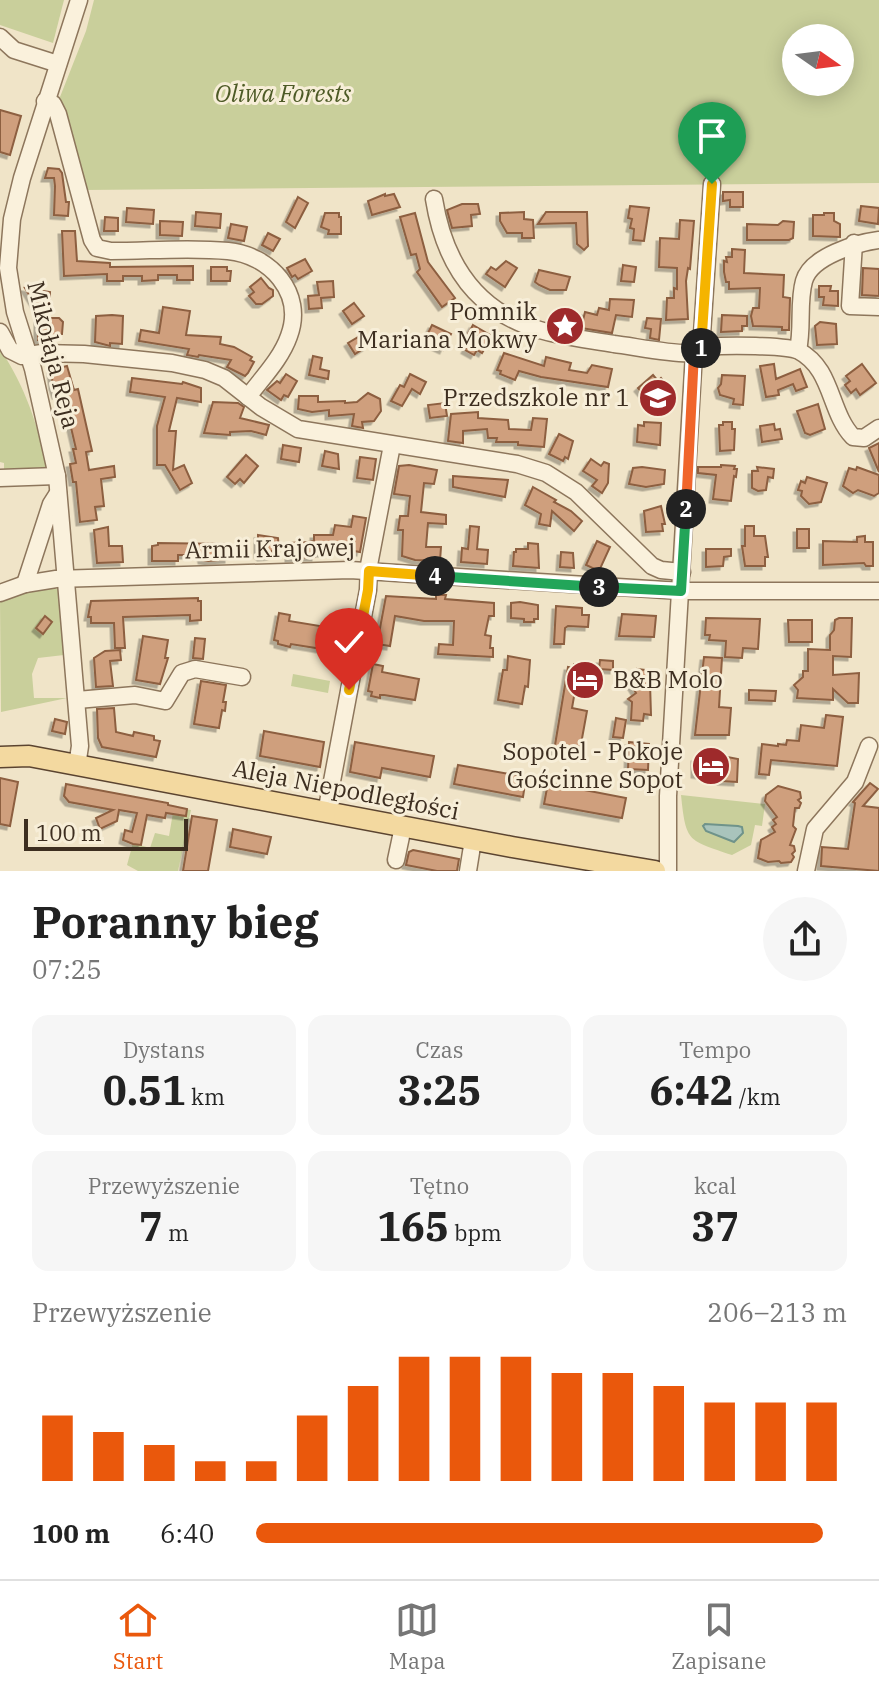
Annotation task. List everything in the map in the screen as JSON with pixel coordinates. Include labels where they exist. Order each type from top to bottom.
[{"type":"main road","name":"Aleja Niepodległości","points":[[0,743],[29,756],[77,766],[655,871]]},
{"type":"main road","name":"Aleja Niepodległości","points":[[0,757],[29,756]]},
{"type":"street","name":"Mikołaja Reja","points":[[77,1],[16,199],[8,252],[12,297],[29,356],[58,484],[77,700],[80,746],[77,766]]},
{"type":"street","points":[[0,37],[14,50],[58,64]]},
{"type":"street","points":[[45,101],[53,104],[58,114],[92,240],[97,248],[111,251],[230,251],[271,266],[286,288],[293,318],[279,357],[248,397]]},
{"type":"street","points":[[32,142],[51,140],[65,143]]},
{"type":"street","points":[[668,871],[668,796],[692,388],[712,184]]},
{"type":"street","points":[[434,199],[439,231],[448,255],[477,292],[496,309],[523,325],[654,349],[697,351],[713,346],[786,347],[798,350],[814,362],[823,375],[850,434],[859,439],[879,428]]},
{"type":"street","points":[[798,350],[803,281],[808,273],[825,259],[854,243],[879,240]]},
{"type":"street","points":[[854,243],[850,306],[879,307]]},
{"type":"street","points":[[0,332],[15,354],[84,354],[205,370],[224,378],[298,429],[517,464],[546,473],[576,492],[652,566],[682,572]]},
{"type":"street","points":[[654,349],[682,370],[692,388]]},
{"type":"street","points":[[326,813],[392,445]]},
{"type":"street","points":[[0,478],[58,484],[25,584]]},
{"type":"street","points":[[646,589],[652,566]]},
{"type":"street","name":"Armii Krajowej","points":[[0,593],[25,584],[67,578],[249,571],[369,571],[681,591],[879,591]]},
{"type":"street","points":[[77,700],[135,695],[165,701],[182,673],[195,669],[242,677]]},
{"type":"street","points":[[806,871],[815,829],[855,782],[869,746]]},
{"type":"street","points":[[396,860],[403,827]]},
{"type":"street","points":[[468,871],[473,840]]},
{"type":"green space","points":[[0,0],[64,0],[53,43],[0,25]]},
{"type":"green space","name":"Oliwa Forests","points":[[94,0],[879,0],[879,183],[84,190],[58,102],[86,31]]},
{"type":"green space","points":[[0,349],[30,407],[47,470],[4,470],[4,463],[0,462]]},
{"type":"green space","points":[[52,587],[62,591],[66,647],[64,655],[38,658],[32,674],[34,698],[67,698],[1,712],[0,601]]},
{"type":"green space","points":[[293,674],[330,681],[328,693],[291,686]]},
{"type":"green space","points":[[681,795],[765,804],[762,826],[755,825],[751,845],[732,855],[706,846],[688,831]]},
{"type":"green space","points":[[174,807],[191,810],[178,871],[138,871],[127,865],[133,843],[150,848],[155,833],[169,836]]},
{"type":"water","points":[[705,824],[738,826],[742,827],[743,833],[734,842],[706,831]]},
{"type":"building","points":[[0,110],[21,116],[10,155],[0,152]]},
{"type":"building","points":[[48,168],[59,169],[62,173],[66,202],[69,202],[68,216],[54,215],[54,178],[45,178]]},
{"type":"building","points":[[723,192],[743,192],[743,207],[730,207],[730,200],[723,201]]},
{"type":"building","points":[[394,194],[400,207],[372,215],[368,201]]},
{"type":"building","points":[[298,197],[308,203],[295,228],[286,222]]},
{"type":"building","points":[[462,204],[478,204],[480,214],[471,215],[472,226],[452,228],[447,210]]},
{"type":"building","points":[[630,206],[649,208],[644,241],[633,240],[634,229],[630,228],[632,219],[628,218]]},
{"type":"building","points":[[861,206],[879,208],[878,224],[859,221]]},
{"type":"building","points":[[127,208],[154,210],[153,224],[126,222]]},
{"type":"building","points":[[196,212],[221,214],[220,228],[195,226]]},
{"type":"building","points":[[524,212],[524,219],[533,220],[534,238],[522,238],[522,233],[507,233],[500,221],[500,213]]},
{"type":"building","points":[[546,212],[587,212],[588,246],[584,250],[577,244],[576,223],[538,224]]},
{"type":"building","points":[[325,213],[339,213],[341,234],[328,234],[329,230],[321,227]]},
{"type":"building","points":[[415,213],[428,262],[455,298],[442,307],[417,272],[420,269],[416,254],[411,255],[400,217]]},
{"type":"building","points":[[834,213],[834,221],[840,224],[840,237],[813,236],[813,215]]},
{"type":"building","points":[[105,217],[118,218],[118,231],[104,231]]},
{"type":"building","points":[[680,220],[694,221],[686,281],[688,319],[666,320],[667,298],[674,298],[674,288],[677,289],[677,268],[659,267],[660,238],[679,239]]},
{"type":"building","points":[[160,221],[183,222],[182,236],[160,235]]},
{"type":"building","points":[[783,221],[794,222],[793,238],[747,240],[747,224],[778,225]]},
{"type":"building","points":[[231,224],[247,227],[244,241],[228,238]]},
{"type":"building","points":[[62,231],[75,231],[77,261],[110,263],[110,267],[193,266],[193,280],[177,280],[177,275],[158,275],[158,280],[142,281],[142,276],[123,276],[123,281],[107,281],[107,274],[64,276]]},
{"type":"building","points":[[268,233],[280,239],[273,251],[262,245]]},
{"type":"building","points":[[732,249],[745,250],[744,273],[784,275],[783,297],[790,298],[789,330],[753,326],[751,316],[753,308],[759,308],[760,288],[729,289],[724,261],[727,262],[726,257],[732,257]]},
{"type":"building","points":[[305,259],[312,271],[298,279],[295,275],[292,277],[287,268]]},
{"type":"building","points":[[506,261],[517,268],[505,287],[486,274],[491,267],[496,270]]},
{"type":"building","points":[[623,265],[636,267],[634,282],[621,281]]},
{"type":"building","points":[[211,267],[227,267],[227,271],[231,271],[230,281],[211,281]]},
{"type":"building","points":[[863,268],[879,269],[879,296],[862,295]]},
{"type":"building","points":[[539,270],[570,277],[566,290],[550,290],[539,285],[535,282]]},
{"type":"building","points":[[261,278],[273,290],[273,296],[262,304],[256,304],[249,296],[254,292],[250,287]]},
{"type":"building","points":[[333,281],[334,297],[321,298],[322,308],[309,309],[308,296],[319,295],[317,282]]},
{"type":"building","points":[[819,286],[831,286],[830,291],[838,291],[838,306],[823,305],[824,297],[819,297]]},
{"type":"building","points":[[25,288],[50,292],[49,306],[37,305],[37,308]]},
{"type":"building","points":[[610,299],[634,300],[632,317],[616,315],[612,333],[581,328],[585,312],[597,315],[599,308],[609,310]]},
{"type":"building","points":[[354,303],[364,316],[352,324],[343,311]]},
{"type":"building","points":[[163,307],[190,311],[186,335],[221,337],[220,344],[234,347],[252,357],[250,360],[254,362],[248,373],[245,376],[227,367],[231,360],[187,355],[189,349],[139,341],[141,330],[159,333]]},
{"type":"building","points":[[49,310],[49,318],[59,318],[63,322],[62,334],[55,334],[54,340],[38,340],[38,319]]},
{"type":"building","points":[[722,315],[747,316],[747,326],[742,326],[742,331],[721,332]]},
{"type":"building","points":[[96,316],[123,316],[122,344],[110,343],[110,346],[95,342]]},
{"type":"building","points":[[647,318],[661,319],[659,340],[650,338],[651,329],[645,328]]},
{"type":"building","points":[[820,322],[836,324],[837,344],[817,345],[815,326]]},
{"type":"building","points":[[432,325],[451,334],[443,350],[424,341]]},
{"type":"building","points":[[473,325],[492,336],[482,353],[477,350],[474,355],[465,350],[468,345],[463,343]]},
{"type":"building","points":[[360,336],[366,347],[355,354],[348,343]]},
{"type":"building","points":[[504,353],[544,366],[546,357],[571,363],[569,370],[587,373],[592,365],[612,369],[608,387],[519,371],[515,380],[497,370]]},
{"type":"building","points":[[313,356],[322,358],[320,369],[329,371],[328,379],[309,375]]},
{"type":"building","points":[[774,364],[776,379],[800,369],[807,387],[796,391],[793,384],[778,390],[779,395],[766,397],[760,366]]},
{"type":"building","points":[[862,364],[876,383],[860,395],[856,389],[851,393],[845,385],[850,381],[846,376]]},
{"type":"building","points":[[67,366],[74,390],[78,389],[92,451],[86,452],[89,470],[114,466],[115,477],[101,479],[104,506],[95,507],[97,520],[80,522],[76,482],[73,482],[70,464],[76,463],[73,449],[76,449],[63,393],[56,395],[53,386],[51,370]]},
{"type":"building","points":[[286,374],[297,381],[288,397],[284,395],[281,400],[267,390],[277,381],[280,383]]},
{"type":"building","points":[[410,374],[426,382],[420,394],[412,389],[402,406],[391,401],[400,385],[404,387]]},
{"type":"building","points":[[653,375],[668,386],[665,389],[670,396],[655,408],[638,388]]},
{"type":"building","points":[[722,375],[745,376],[743,405],[733,404],[734,399],[720,395],[718,388]]},
{"type":"building","points":[[132,378],[183,382],[201,388],[201,402],[177,398],[169,431],[176,431],[173,470],[184,465],[192,483],[180,490],[165,465],[157,465],[157,426],[165,397],[130,392]]},
{"type":"building","points":[[368,393],[380,399],[381,411],[374,421],[362,422],[363,428],[352,426],[354,414],[329,416],[329,410],[312,412],[298,409],[299,396],[318,396],[318,402],[345,403],[357,402]]},
{"type":"building","points":[[213,402],[238,403],[244,407],[240,418],[269,425],[266,435],[251,431],[230,432],[230,435],[204,433]]},
{"type":"building","points":[[445,403],[447,416],[430,418],[428,405]]},
{"type":"building","points":[[818,404],[825,429],[810,435],[805,433],[797,411]]},
{"type":"building","points":[[478,412],[478,418],[508,420],[509,429],[531,430],[533,418],[547,419],[544,447],[496,442],[497,438],[488,438],[487,429],[463,431],[463,443],[448,441],[451,414]]},
{"type":"building","points":[[644,422],[661,423],[660,445],[637,442],[638,425],[644,426]]},
{"type":"building","points":[[732,422],[732,429],[735,429],[734,450],[720,451],[719,425]]},
{"type":"building","points":[[774,424],[775,430],[780,429],[782,439],[762,442],[760,426]]},
{"type":"building","points":[[559,434],[573,441],[568,459],[565,457],[563,461],[549,454]]},
{"type":"building","points":[[879,443],[879,472],[869,448]]},
{"type":"building","points":[[283,445],[301,448],[299,462],[281,459]]},
{"type":"building","points":[[325,451],[338,454],[339,469],[322,466]]},
{"type":"building","points":[[246,455],[258,466],[244,483],[240,479],[235,484],[227,477]]},
{"type":"building","points":[[360,457],[376,459],[373,480],[357,478]]},
{"type":"building","points":[[591,459],[601,466],[604,462],[609,464],[608,483],[602,493],[592,486],[597,480],[583,471]]},
{"type":"building","points":[[399,466],[437,470],[434,484],[424,483],[421,512],[446,515],[446,524],[428,523],[426,547],[441,547],[440,561],[402,556],[403,530],[398,530],[400,516],[408,516],[410,496],[394,494]]},
{"type":"building","points":[[735,466],[734,469],[737,469],[731,501],[713,499],[716,475],[698,473],[698,467]]},
{"type":"building","points":[[757,467],[774,469],[773,478],[768,477],[766,490],[752,488],[752,471],[758,471]]},
{"type":"building","points":[[857,467],[879,475],[879,493],[874,496],[858,490],[853,493],[843,486],[849,468],[856,470]]},
{"type":"building","points":[[633,468],[665,470],[664,484],[646,487],[629,484]]},
{"type":"building","points":[[453,476],[508,480],[505,497],[453,487]]},
{"type":"building","points":[[807,477],[827,483],[821,502],[809,504],[801,496],[802,491],[798,490],[801,481],[805,483]]},
{"type":"building","points":[[533,487],[556,500],[554,502],[582,521],[574,531],[552,511],[550,526],[539,524],[541,514],[525,505]]},
{"type":"building","points":[[661,506],[665,524],[662,524],[663,531],[646,532],[644,511]]},
{"type":"building","points":[[353,516],[366,518],[360,552],[324,546],[324,553],[315,553],[315,557],[289,558],[289,543],[314,541],[314,535],[333,535],[335,525],[351,527]]},
{"type":"building","points":[[470,526],[479,527],[477,549],[488,550],[487,564],[461,562],[462,548],[468,549]]},
{"type":"building","points":[[745,526],[754,526],[754,536],[765,536],[768,557],[765,557],[765,566],[745,566],[742,546],[745,546]]},
{"type":"building","points":[[108,527],[109,546],[122,546],[123,562],[97,563],[94,530]]},
{"type":"building","points":[[797,529],[809,529],[809,548],[797,548]]},
{"type":"building","points":[[258,535],[278,538],[279,551],[261,557],[258,554]]},
{"type":"building","points":[[865,536],[865,542],[873,542],[873,566],[864,563],[823,565],[823,541],[857,542],[857,537]]},
{"type":"building","points":[[597,541],[610,547],[599,571],[586,565]]},
{"type":"building","points":[[158,543],[227,544],[228,559],[208,561],[202,560],[201,555],[178,555],[178,561],[152,561],[152,546]]},
{"type":"building","points":[[528,543],[538,544],[539,568],[513,566],[514,552],[516,549],[528,549]]},
{"type":"building","points":[[706,549],[731,549],[731,556],[724,557],[723,566],[706,567]]},
{"type":"building","points":[[561,552],[573,553],[574,568],[560,567]]},
{"type":"building","points":[[436,595],[446,595],[445,599],[494,603],[494,616],[489,616],[485,635],[491,636],[493,657],[438,654],[439,644],[453,645],[454,621],[424,621],[395,616],[390,646],[377,644],[386,596],[436,599]]},
{"type":"building","points":[[198,598],[201,601],[201,620],[190,621],[190,615],[123,617],[125,648],[115,648],[114,623],[91,623],[91,617],[88,617],[91,601]]},
{"type":"building","points":[[511,603],[538,605],[538,619],[524,622],[524,619],[511,618]]},
{"type":"building","points":[[556,606],[582,608],[582,615],[589,615],[588,627],[565,628],[564,644],[554,644]]},
{"type":"building","points":[[279,613],[290,615],[289,621],[326,627],[322,649],[278,644],[274,640]]},
{"type":"building","points":[[622,614],[656,616],[654,637],[619,636]]},
{"type":"building","points":[[45,616],[52,622],[43,634],[36,628]]},
{"type":"building","points":[[706,618],[760,619],[758,649],[743,648],[742,658],[725,657],[726,641],[709,640],[710,635],[705,635]]},
{"type":"building","points":[[852,618],[851,657],[833,656],[833,675],[859,673],[858,703],[848,703],[833,689],[833,700],[797,698],[798,690],[794,685],[803,677],[803,671],[808,671],[808,649],[830,650],[830,635],[835,620]]},
{"type":"building","points":[[788,620],[812,620],[812,642],[789,642]]},
{"type":"building","points":[[143,636],[168,640],[165,658],[168,658],[160,684],[136,680]]},
{"type":"building","points":[[195,638],[205,639],[203,659],[193,658]]},
{"type":"building","points":[[120,650],[121,660],[110,661],[113,686],[96,687],[94,658],[105,651]]},
{"type":"building","points":[[508,656],[530,660],[528,687],[525,686],[522,704],[498,700]]},
{"type":"building","points":[[704,657],[722,658],[719,707],[731,708],[729,735],[695,735]]},
{"type":"building","points":[[600,660],[613,661],[613,670],[599,669]]},
{"type":"building","points":[[373,664],[383,666],[382,672],[419,679],[415,700],[371,696],[372,692],[368,691]]},
{"type":"building","points":[[574,664],[595,667],[591,687],[576,685],[572,708],[587,711],[579,755],[554,751],[568,667],[573,668]]},
{"type":"building","points":[[637,669],[653,671],[653,684],[650,683],[651,715],[644,714],[643,721],[631,720],[632,702],[628,699],[636,693],[630,683],[637,679]]},
{"type":"building","points":[[201,681],[226,685],[225,711],[222,710],[219,728],[194,724]]},
{"type":"building","points":[[749,690],[776,691],[775,701],[749,700]]},
{"type":"building","points":[[114,708],[116,732],[154,736],[154,740],[160,741],[156,757],[102,747],[98,738],[97,709]]},
{"type":"building","points":[[826,715],[843,717],[837,766],[771,760],[769,775],[759,774],[762,744],[778,746],[786,745],[787,740],[799,741],[801,725],[824,728]]},
{"type":"building","points":[[616,718],[626,720],[623,738],[613,737]]},
{"type":"building","points":[[55,719],[67,722],[65,734],[52,731]]},
{"type":"building","points":[[264,731],[324,742],[320,767],[260,756]]},
{"type":"building","points":[[355,742],[434,756],[430,777],[382,768],[380,778],[350,772]]},
{"type":"building","points":[[629,742],[649,744],[648,770],[628,769]]},
{"type":"building","points":[[712,754],[738,759],[737,782],[695,774],[695,758]]},
{"type":"building","points":[[458,765],[526,777],[523,797],[454,784]]},
{"type":"building","points":[[0,778],[18,782],[10,826],[0,824]]},
{"type":"building","points":[[548,783],[626,798],[622,818],[544,804]]},
{"type":"building","points":[[870,783],[878,789],[863,806],[879,808],[879,871],[821,866],[822,847],[848,849],[853,802]]},
{"type":"building","points":[[66,784],[168,803],[187,809],[186,816],[166,813],[165,818],[147,815],[141,845],[133,844],[123,840],[125,830],[132,832],[137,813],[119,810],[117,821],[100,829],[96,818],[113,810],[69,802],[64,796]]},
{"type":"building","points":[[778,786],[800,792],[801,798],[798,800],[801,803],[799,808],[795,808],[793,826],[796,829],[790,845],[794,846],[795,851],[791,862],[768,862],[758,858],[761,840],[775,832],[772,827],[777,817],[765,801],[766,795]]},
{"type":"building","points":[[192,816],[217,820],[208,871],[183,871]]},
{"type":"building","points":[[233,829],[271,837],[267,854],[230,847]]},
{"type":"building","points":[[413,850],[459,859],[457,871],[406,865],[409,852]]},
{"type":"place","name":"Pomnik Mariana Mokwy","points":[[565,326]]},
{"type":"place","name":"Przedszkole nr 1","points":[[658,398]]},
{"type":"place","name":"B&B Molo","points":[[585,680]]},
{"type":"place","name":"Sopotel - Pokoje Gościnne Sopot","points":[[711,766]]},
{"type":"route","points":[[349,690],[369,571],[681,591],[694,353],[701,349],[712,184]]}]
